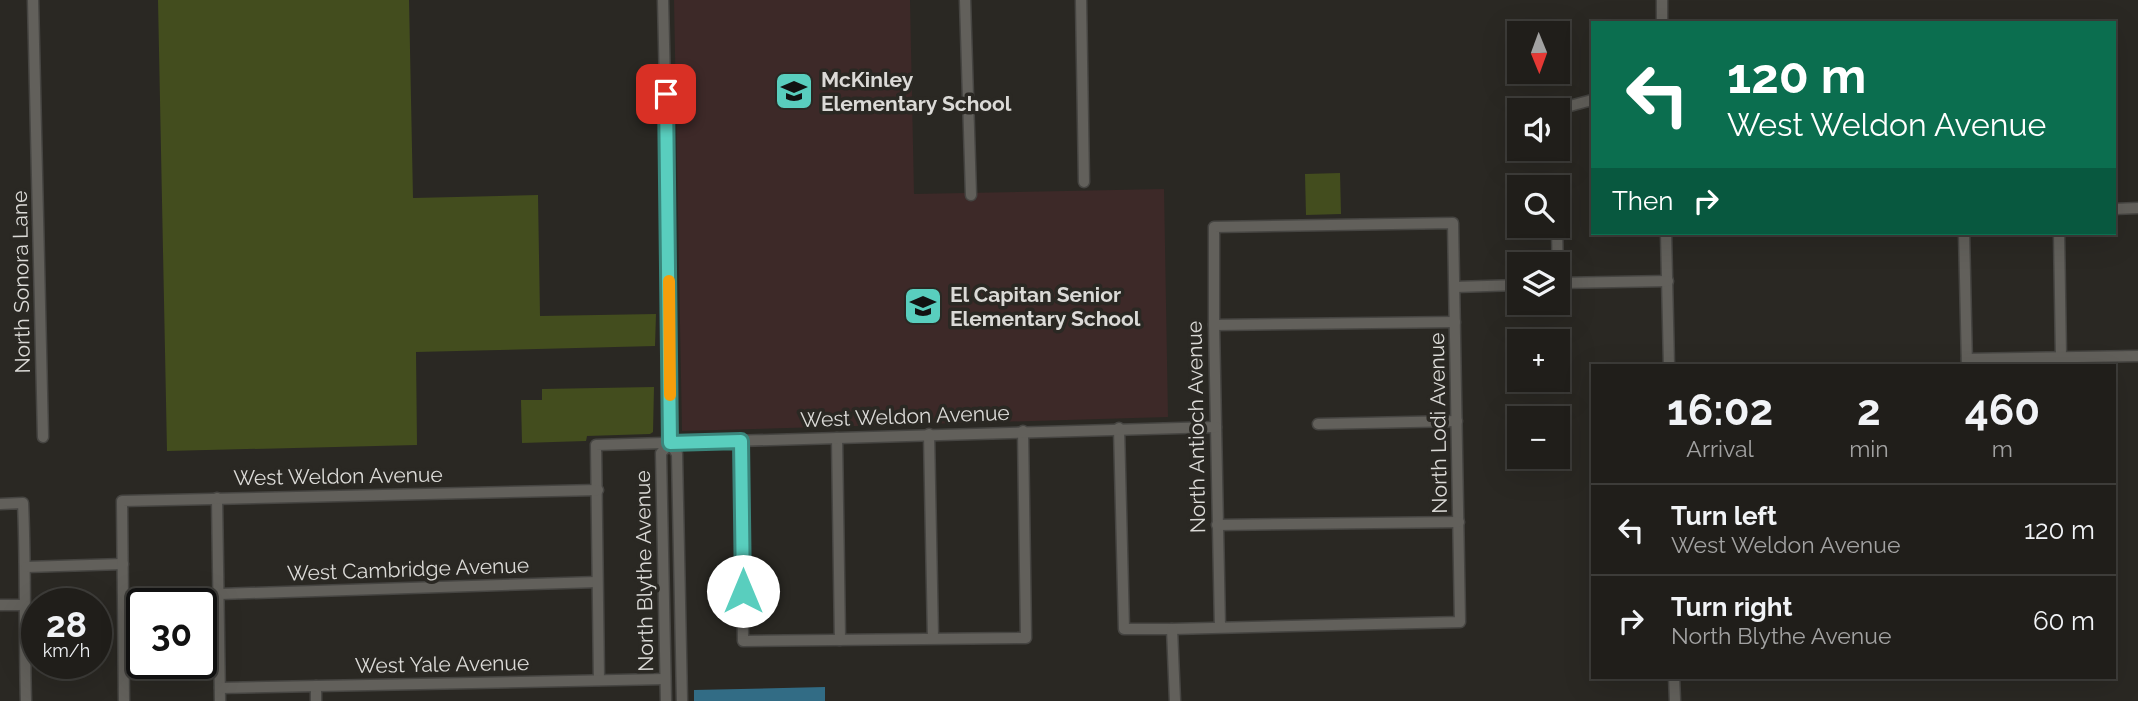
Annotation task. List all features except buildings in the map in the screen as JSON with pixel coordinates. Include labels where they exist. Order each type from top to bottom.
[{"type":"street","name":"North Sonora Lane","points":[[33,0],[43,437]]},
{"type":"street","name":"North Blythe Avenue","points":[[663,0],[670,443],[677,454],[682,701]]},
{"type":"street","points":[[965,0],[971,195]]},
{"type":"street","points":[[1081,0],[1084,183]]},
{"type":"street","points":[[1662,0],[1662,21]]},
{"type":"street","points":[[1570,106],[1591,100]]},
{"type":"street","points":[[2116,209],[2138,208]]},
{"type":"street","name":"North Lodi Avenue","points":[[1214,226],[1453,223],[1461,622],[1220,628]]},
{"type":"street","name":"North Antioch Avenue","points":[[1214,226],[1220,628]]},
{"type":"street","points":[[1666,235],[1669,364]]},
{"type":"street","points":[[1964,235],[1967,362],[2138,356]]},
{"type":"street","points":[[2059,235],[2061,357]]},
{"type":"street","points":[[1570,283],[1668,281]]},
{"type":"street","points":[[1455,287],[1507,285]]},
{"type":"street","points":[[1214,325],[1455,322]]},
{"type":"street","points":[[1318,424],[1457,421]]},
{"type":"street","name":"West Weldon Avenue","points":[[123,564],[122,501],[598,489],[596,445],[1216,427]]},
{"type":"street","points":[[1119,428],[1124,629],[1220,628]]},
{"type":"street","points":[[741,441],[743,641],[1026,638],[1023,431]]},
{"type":"street","points":[[929,434],[933,638]]},
{"type":"street","points":[[837,438],[840,640]]},
{"type":"street","name":"North Blythe Avenue","points":[[666,701],[661,453],[670,443]]},
{"type":"street","points":[[598,489],[600,680]]},
{"type":"street","points":[[217,498],[220,701]]},
{"type":"street","points":[[0,504],[23,503],[25,588]]},
{"type":"street","points":[[1217,525],[1459,522]]},
{"type":"street","points":[[26,568],[123,564],[124,701]]},
{"type":"street","name":"West Cambridge Avenue","points":[[220,594],[597,582]]},
{"type":"street","points":[[0,605],[21,605]]},
{"type":"street","points":[[1172,629],[1175,701]]},
{"type":"street","points":[[26,679],[26,701]]},
{"type":"street","name":"West Yale Avenue","points":[[220,688],[665,679]]},
{"type":"street","points":[[1674,679],[1675,701]]},
{"type":"street","points":[[316,686],[316,701]]},
{"type":"shaded area","name":"El Capitan Senior Elementary School","points":[[674,0],[910,0],[914,194],[1164,189],[1168,417],[682,431]]},
{"type":"green space","points":[[158,0],[409,0],[413,198],[538,195],[540,316],[656,314],[655,346],[416,352],[417,445],[167,451]]},
{"type":"green space","points":[[1340,173],[1341,214],[1306,215],[1305,174]]},
{"type":"green space","points":[[654,387],[653,432],[650,434],[587,436],[586,441],[522,443],[521,400],[542,400],[542,389]]},
{"type":"water","points":[[825,687],[825,701],[694,701],[694,690]]},
{"type":"slow traffic","points":[[669,281],[670,395]]},
{"type":"place","name":"McKinley Elementary School","points":[[794,91]]},
{"type":"place","name":"El Capitan Senior Elementary School","points":[[923,306]]},
{"type":"route","points":[[666,94],[670,443],[741,441],[743,591]]}]
